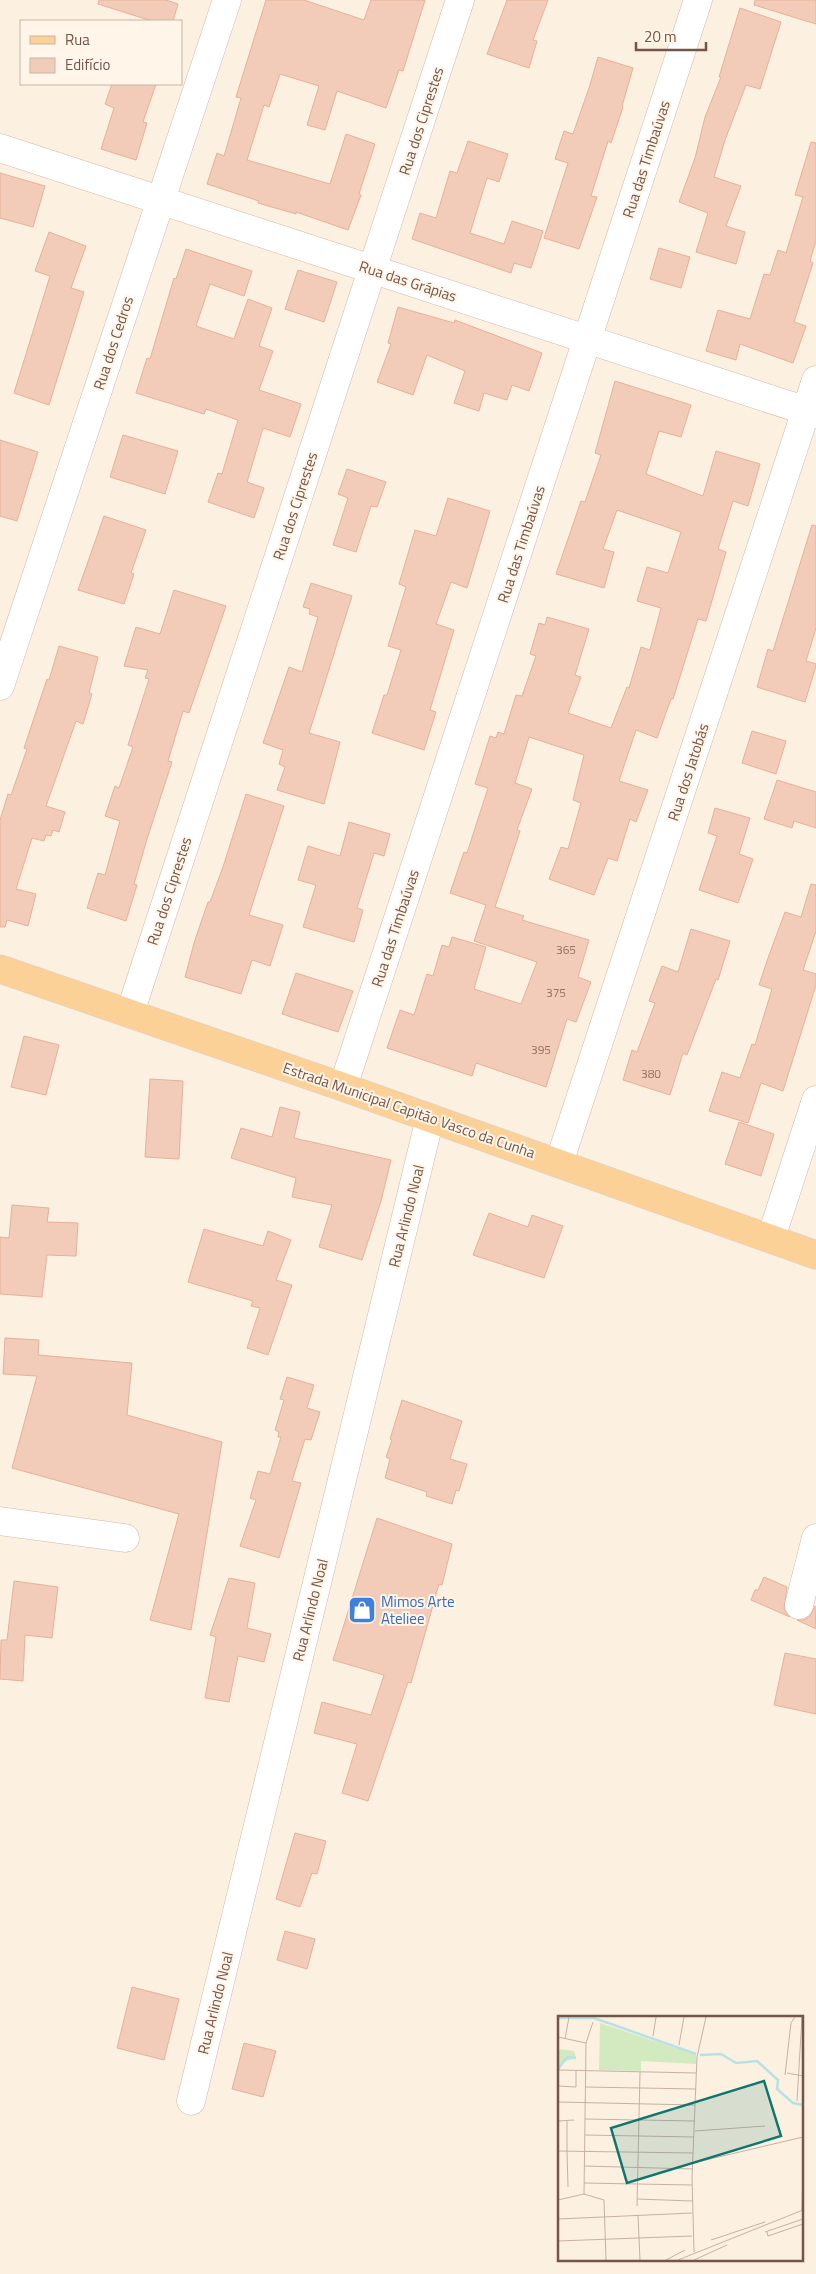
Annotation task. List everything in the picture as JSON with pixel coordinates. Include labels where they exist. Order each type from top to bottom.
[{"type":"main road","name":"Estrada Municipal Capitão Vasco da Cunha","points":[[0,969],[343,1087],[816,1255]]},
{"type":"street","name":"Rua dos Cedros","points":[[0,686],[227,0]]},
{"type":"street","name":"Rua dos Ciprestes","points":[[130,1013],[460,0]]},
{"type":"street","name":"Rua das Timbaúvas","points":[[343,1087],[698,0]]},
{"type":"street","name":"Rua das Grápias","points":[[0,148],[811,413]]},
{"type":"street","name":"Rua dos Jatobás","points":[[559,1163],[811,413],[816,380]]},
{"type":"street","points":[[770,1238],[816,1100]]},
{"type":"street","name":"Rua Arlindo Noal","points":[[191,2102],[430,1118]]},
{"type":"street","points":[[0,1521],[125,1538]]},
{"type":"street","points":[[799,1605],[816,1538]]},
{"type":"building","points":[[99,0],[166,0],[178,4],[173,20],[149,20],[98,4]]},
{"type":"building","points":[[266,0],[304,0],[364,20],[371,0],[425,0],[403,71],[399,70],[386,108],[337,91],[325,130],[307,125],[319,86],[280,74],[269,107],[264,105],[247,160],[330,184],[346,134],[375,144],[359,194],[361,195],[348,230],[296,212],[296,214],[258,203],[259,201],[207,184],[217,153],[224,156],[241,98],[236,97]]},
{"type":"building","points":[[507,0],[548,0],[533,40],[537,41],[529,68],[487,54]]},
{"type":"building","points":[[755,0],[816,0],[816,24],[754,5]]},
{"type":"building","points":[[740,8],[781,22],[760,89],[746,85],[725,140],[714,177],[741,186],[726,226],[745,232],[736,264],[696,252],[708,213],[679,202],[695,158],[705,117],[721,77],[719,77]]},
{"type":"building","points":[[598,57],[633,68],[623,107],[611,143],[608,141],[591,196],[597,197],[579,249],[544,238],[568,163],[555,159],[564,131],[573,134]]},
{"type":"building","points":[[112,85],[156,85],[143,122],[147,123],[136,160],[101,149],[114,108],[105,104]]},
{"type":"building","points":[[468,141],[508,154],[499,182],[487,178],[470,233],[504,244],[512,221],[543,231],[531,268],[514,263],[511,273],[412,239],[420,213],[436,218],[450,171],[457,173]]},
{"type":"building","points":[[811,142],[816,143],[816,241],[810,261],[813,263],[794,322],[806,326],[793,363],[740,344],[736,360],[706,351],[718,310],[750,319],[764,274],[770,275],[778,250],[786,253],[803,197],[795,195]]},
{"type":"building","points":[[0,173],[45,186],[33,227],[0,218]]},
{"type":"building","points":[[49,232],[86,246],[71,288],[84,292],[49,405],[14,393],[50,276],[35,271]]},
{"type":"building","points":[[659,248],[690,257],[681,288],[650,279]]},
{"type":"building","points":[[186,249],[252,271],[244,296],[210,284],[196,326],[234,339],[248,299],[272,308],[259,346],[273,351],[259,390],[301,404],[290,437],[263,428],[247,482],[264,488],[254,518],[208,502],[218,473],[222,474],[238,420],[206,409],[204,414],[136,393],[147,358],[150,359],[174,278],[176,279]]},
{"type":"building","points":[[298,270],[337,282],[324,322],[285,309]]},
{"type":"building","points":[[398,307],[454,323],[455,320],[542,353],[529,391],[512,385],[507,400],[484,393],[479,411],[454,403],[465,371],[427,355],[413,395],[377,382],[391,344],[388,343]]},
{"type":"building","points":[[615,381],[691,405],[681,437],[659,431],[646,474],[703,496],[716,451],[760,464],[748,506],[733,501],[718,549],[726,552],[706,621],[698,619],[673,699],[671,699],[657,738],[636,730],[619,781],[648,790],[636,822],[630,819],[617,861],[608,858],[594,895],[549,879],[561,847],[568,849],[581,803],[573,800],[584,755],[529,737],[515,783],[532,789],[517,830],[520,831],[495,907],[524,916],[522,920],[589,940],[578,977],[591,982],[576,1022],[567,1019],[546,1087],[476,1063],[472,1076],[387,1048],[400,1010],[414,1015],[427,974],[433,976],[442,945],[449,947],[452,937],[486,947],[474,989],[521,1004],[537,962],[474,941],[486,905],[450,893],[464,852],[467,853],[488,788],[475,784],[490,736],[496,738],[498,732],[504,734],[516,695],[522,696],[536,656],[530,654],[539,623],[545,625],[547,617],[589,629],[575,675],[581,677],[568,713],[611,728],[627,687],[629,688],[641,647],[650,650],[661,608],[637,601],[647,567],[668,573],[681,532],[617,510],[603,549],[614,552],[604,588],[556,574],[581,501],[585,502],[601,455],[595,453]]},
{"type":"building","points":[[123,435],[178,451],[165,494],[110,477]]},
{"type":"building","points":[[0,440],[38,452],[17,521],[0,516]]},
{"type":"building","points":[[347,469],[386,482],[377,507],[371,506],[356,552],[333,545],[348,498],[338,494]]},
{"type":"building","points":[[448,498],[490,511],[467,588],[451,582],[436,624],[454,630],[430,710],[436,712],[424,750],[372,733],[384,695],[387,695],[401,650],[388,646],[406,587],[399,584],[415,530],[436,536]]},
{"type":"building","points":[[104,516],[146,530],[131,573],[134,574],[124,604],[78,590]]},
{"type":"building","points":[[812,525],[816,526],[816,628],[806,661],[816,664],[816,666],[805,702],[757,687],[768,649],[773,651]]},
{"type":"building","points":[[311,583],[352,596],[309,733],[340,742],[324,804],[277,790],[285,767],[279,764],[283,750],[263,743],[289,667],[302,672],[318,617],[309,614],[310,609],[303,607]]},
{"type":"building","points":[[174,590],[226,606],[189,713],[183,711],[168,761],[172,762],[147,839],[134,884],[137,885],[126,921],[87,908],[98,873],[105,875],[120,821],[105,816],[115,786],[119,788],[133,747],[128,745],[149,679],[145,678],[148,670],[124,666],[136,627],[160,634]]},
{"type":"building","points":[[59,646],[98,657],[89,693],[92,694],[83,724],[76,721],[46,806],[65,812],[59,832],[53,830],[51,836],[46,835],[44,841],[32,838],[16,889],[36,894],[28,926],[7,920],[5,927],[0,927],[0,820],[8,794],[11,795],[27,749],[24,748],[47,679],[49,680]]},
{"type":"building","points":[[752,731],[786,741],[776,774],[742,763]]},
{"type":"building","points":[[777,780],[816,792],[816,828],[794,821],[792,828],[764,819]]},
{"type":"building","points":[[246,794],[284,806],[249,915],[283,925],[270,966],[252,960],[241,994],[185,977],[194,943],[208,902],[210,902],[223,867]]},
{"type":"building","points":[[715,808],[750,818],[739,854],[753,859],[738,903],[699,890],[717,836],[708,833]]},
{"type":"building","points":[[349,822],[390,834],[384,856],[374,853],[357,908],[363,910],[354,942],[303,927],[316,885],[298,880],[308,846],[340,856]]},
{"type":"building","points":[[811,884],[816,885],[816,931],[803,970],[816,974],[816,985],[783,1091],[761,1083],[748,1123],[709,1111],[722,1072],[740,1078],[752,1044],[755,1045],[772,989],[759,985],[768,958],[785,912],[801,917]]},
{"type":"building","points":[[691,929],[730,941],[718,980],[716,979],[687,1055],[683,1053],[670,1095],[623,1080],[632,1050],[637,1052],[655,1003],[649,1001],[662,966],[678,972]]},
{"type":"building","points":[[296,973],[353,991],[338,1032],[282,1014]]},
{"type":"building","points":[[24,1036],[59,1045],[46,1095],[11,1087]]},
{"type":"building","points":[[150,1079],[183,1081],[179,1159],[145,1157]]},
{"type":"building","points":[[280,1107],[300,1112],[294,1138],[391,1160],[381,1201],[362,1260],[319,1247],[332,1205],[292,1197],[296,1178],[231,1158],[241,1128],[272,1137]]},
{"type":"building","points":[[739,1122],[774,1134],[761,1176],[725,1164]]},
{"type":"building","points":[[12,1205],[49,1208],[47,1222],[78,1223],[76,1256],[47,1255],[42,1297],[0,1294],[0,1237],[9,1238]]},
{"type":"building","points":[[489,1213],[528,1227],[532,1215],[563,1226],[544,1278],[473,1255]]},
{"type":"building","points":[[204,1229],[263,1246],[268,1231],[291,1240],[276,1280],[292,1285],[268,1355],[247,1348],[260,1308],[251,1306],[253,1301],[188,1282]]},
{"type":"building","points":[[5,1338],[39,1340],[38,1355],[132,1363],[127,1415],[222,1442],[191,1630],[150,1620],[179,1514],[12,1468],[37,1376],[3,1374]]},
{"type":"building","points":[[287,1377],[314,1385],[307,1408],[320,1412],[311,1440],[305,1439],[292,1481],[301,1483],[279,1558],[240,1546],[256,1500],[250,1498],[258,1471],[270,1474],[281,1437],[278,1437],[279,1432],[275,1430],[284,1400],[280,1399]]},
{"type":"building","points":[[402,1400],[462,1421],[450,1459],[467,1464],[459,1491],[456,1490],[452,1504],[426,1496],[427,1492],[385,1478],[390,1459],[386,1457]]},
{"type":"building","points":[[377,1518],[452,1544],[442,1585],[439,1584],[411,1683],[408,1682],[368,1801],[342,1793],[357,1744],[314,1733],[322,1702],[371,1715],[384,1675],[333,1660]]},
{"type":"building","points":[[764,1577],[787,1587],[784,1609],[790,1617],[751,1600]]},
{"type":"building","points":[[229,1578],[255,1583],[247,1628],[271,1634],[264,1662],[238,1656],[229,1702],[205,1698],[216,1637],[210,1635]]},
{"type":"building","points":[[14,1581],[58,1587],[52,1638],[25,1635],[23,1681],[0,1679],[1,1640],[7,1640]]},
{"type":"building","points":[[815,1606],[816,1629],[797,1620],[804,1620],[810,1616]]},
{"type":"building","points":[[785,1653],[816,1659],[816,1714],[774,1705]]},
{"type":"building","points":[[295,1833],[326,1841],[317,1874],[312,1873],[300,1907],[276,1899]]},
{"type":"building","points":[[285,1931],[315,1939],[307,1969],[277,1960]]},
{"type":"building","points":[[132,1987],[179,1999],[164,2060],[117,2048]]},
{"type":"building","points":[[244,2043],[276,2051],[263,2097],[232,2089]]},
{"type":"place","name":"Mimos Arte Ateliee","points":[[362,1610]]}]
